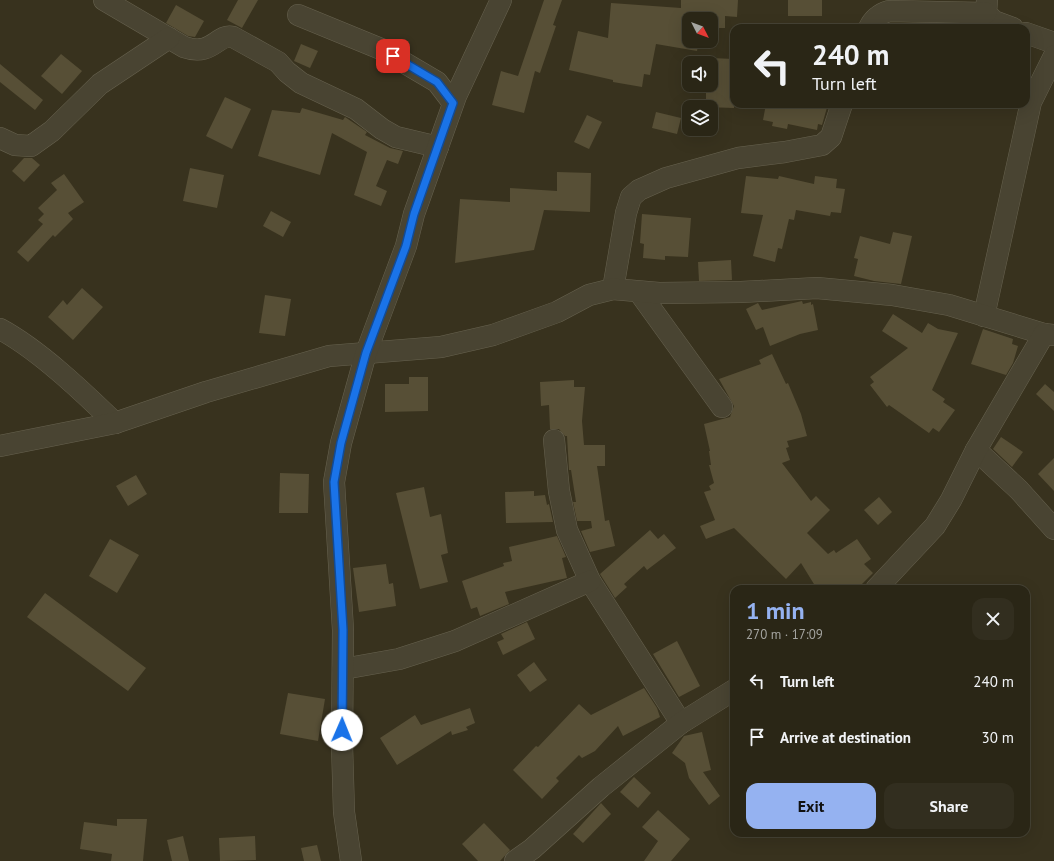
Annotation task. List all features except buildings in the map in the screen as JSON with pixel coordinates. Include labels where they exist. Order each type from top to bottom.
[{"type":"street","points":[[104,0],[184,47],[198,50],[206,49],[225,36],[233,37],[278,62],[287,72],[301,83],[356,109],[382,129],[396,137],[438,147]]},
{"type":"street","points":[[351,861],[344,812],[341,587],[338,543],[334,516],[334,482],[341,443],[366,353],[406,246],[414,214],[453,103],[501,0]]},
{"type":"street","points":[[870,24],[880,14],[889,11],[987,6],[994,21],[1002,24]]},
{"type":"street","points":[[298,15],[381,49],[437,82],[453,103]]},
{"type":"street","points":[[1030,34],[1054,43]]},
{"type":"street","points":[[0,138],[15,145],[31,146],[52,131],[100,84],[169,38]]},
{"type":"street","points":[[1030,107],[1054,56]]},
{"type":"street","points":[[437,82],[467,72]]},
{"type":"street","points":[[613,289],[626,213],[631,197],[639,190],[666,178],[738,158],[785,152],[822,145],[831,137],[841,108]]},
{"type":"street","points":[[984,316],[1030,108]]},
{"type":"street","points":[[0,446],[115,423],[206,392],[329,356],[441,347],[493,335],[557,312],[589,295],[613,289],[639,292],[741,292],[817,288],[892,295],[949,305],[1049,335],[976,450],[951,500],[935,526],[880,585]]},
{"type":"street","points":[[639,292],[722,407]]},
{"type":"street","points":[[0,329],[17,338],[88,397],[115,423]]},
{"type":"street","points":[[554,440],[559,491],[567,530],[590,581],[681,723]]},
{"type":"street","points":[[976,450],[1019,490],[1054,529]]},
{"type":"street","points":[[343,670],[399,659],[456,641],[590,581]]},
{"type":"street","points":[[515,861],[532,849],[601,787],[681,723],[730,692]]},
{"type":"route","points":[[342,730],[343,630],[338,543],[334,516],[334,482],[341,443],[366,353],[406,246],[414,214],[453,103],[437,82],[393,56]]}]
